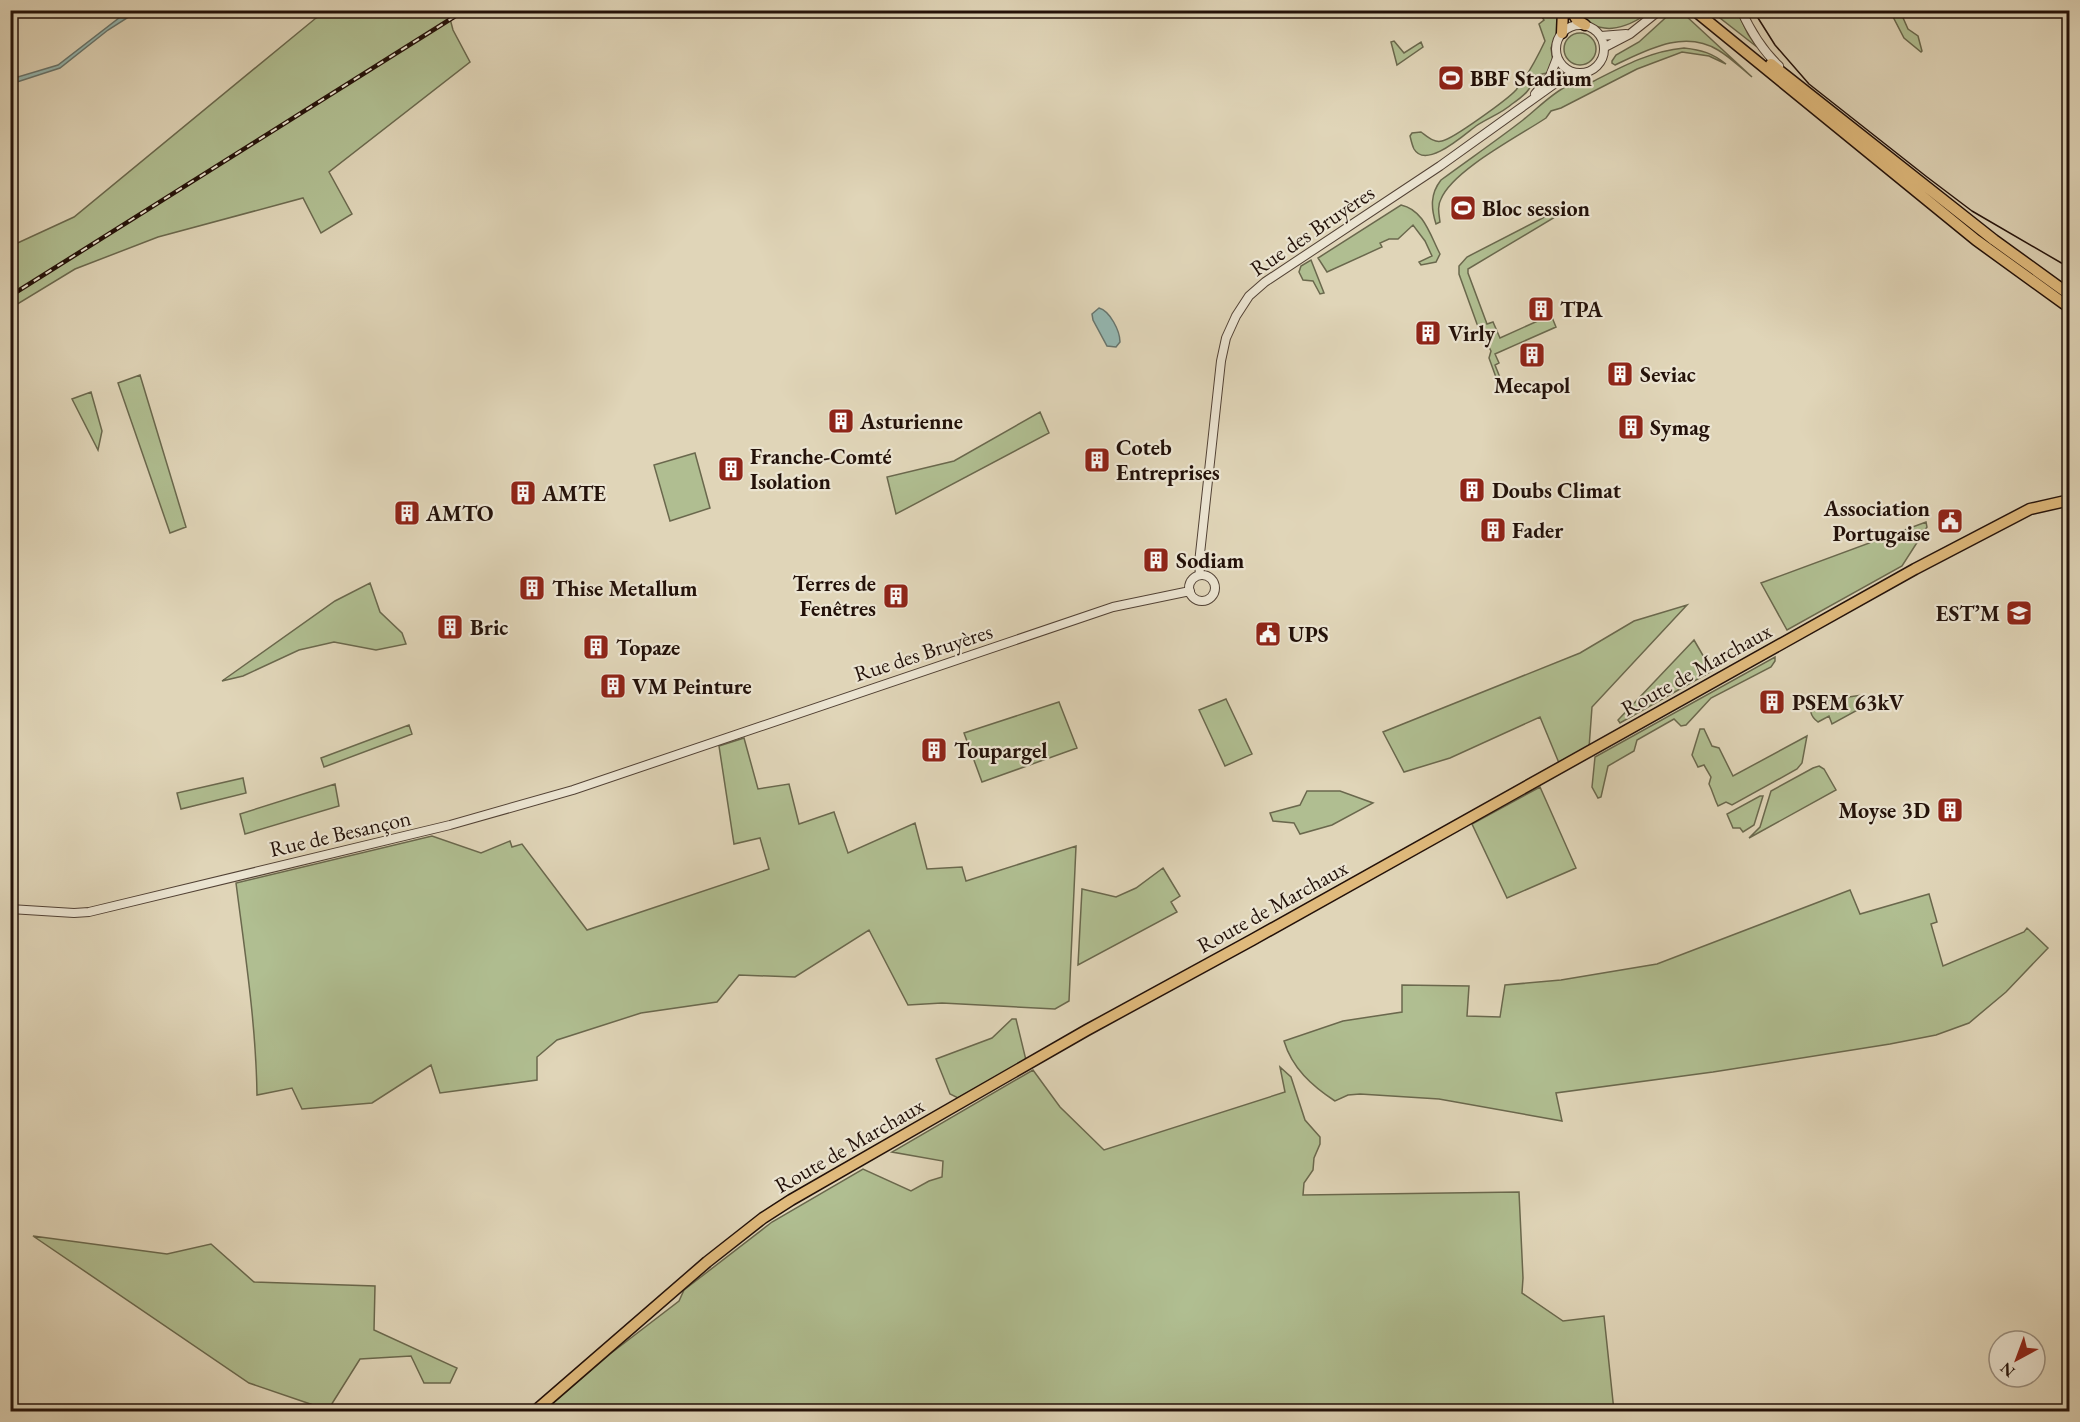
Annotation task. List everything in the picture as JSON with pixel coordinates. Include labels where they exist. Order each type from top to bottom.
[{"type":"main road","points":[[1562,33],[1563,10]]},
{"type":"main road","points":[[1571,10],[1576,20],[1585,25]]},
{"type":"main road","points":[[1686,10],[1765,72],[1779,80]]},
{"type":"main road","points":[[1694,10],[1976,240],[2070,306]]},
{"type":"main road","points":[[1702,10],[2012,253],[2070,295]]},
{"type":"main road","name":"Route de Marchaux","points":[[534,1412],[707,1262],[763,1218],[791,1200],[1087,1030],[1298,915],[1915,569],[2030,509],[2070,500]]},
{"type":"street","points":[[1605,47],[1630,34],[1660,10]]},
{"type":"street","points":[[1741,10],[1764,51],[1815,98]]},
{"type":"street","points":[[1523,108],[1550,76],[1557,58],[1556,45],[1562,33],[1569,27],[1585,25],[1597,31],[1605,47],[1601,62],[1590,72],[1574,73],[1567,70],[1557,58]]},
{"type":"street","points":[[1601,36],[1630,34]]},
{"type":"street","name":"Rue des Bruyères","points":[[671,755],[1113,607],[1190,591],[1194,598],[1202,601],[1209,599],[1214,594],[1215,587],[1212,579],[1200,575],[1199,563],[1221,361],[1228,332],[1249,296],[1290,264],[1440,166],[1557,82],[1574,73]]},
{"type":"street","points":[[1190,591],[1191,582],[1200,575]]},
{"type":"street","name":"Rue de Besançon","points":[[10,909],[74,913],[117,906],[450,825],[573,790],[671,755]]},
{"type":"green space","points":[[329,10],[448,11],[453,30],[470,62],[329,172],[352,214],[321,233],[303,198],[158,237],[75,269],[11,308],[11,246],[74,217],[316,18]]},
{"type":"green space","points":[[1538,11],[1560,11],[1559,27],[1551,48],[1553,62],[1549,73],[1539,76],[1519,99],[1504,110],[1445,148],[1427,155],[1420,154],[1414,149],[1410,136],[1412,133],[1421,132],[1436,141],[1448,139],[1516,90],[1545,41],[1539,24],[1544,20]]},
{"type":"green space","points":[[1575,11],[1651,11],[1632,23],[1603,28],[1584,20]]},
{"type":"green space","points":[[1673,11],[1680,16],[1685,15],[1752,77],[1718,50],[1692,41],[1666,44],[1615,65],[1612,63],[1616,55],[1639,42]]},
{"type":"green space","points":[[1711,11],[1737,11],[1757,47]]},
{"type":"green space","points":[[1890,11],[1900,11],[1908,29],[1918,36],[1921,52],[1904,38]]},
{"type":"green space","points":[[1580,33],[1591,38],[1596,49],[1591,60],[1580,65],[1569,60],[1564,49],[1569,38]]},
{"type":"green space","points":[[1394,41],[1404,53],[1421,42],[1423,47],[1397,65],[1391,42]]},
{"type":"green space","points":[[1684,48],[1706,53],[1726,64],[1709,56],[1682,52],[1637,69],[1551,111],[1546,118],[1488,154],[1459,177],[1441,199],[1440,222],[1436,224],[1433,201],[1437,185],[1441,180],[1513,128],[1555,93],[1570,85],[1594,81],[1649,56]]},
{"type":"green space","points":[[1401,205],[1415,212],[1425,224],[1440,254],[1436,262],[1421,265],[1419,262],[1432,256],[1425,241],[1413,225],[1398,239],[1389,239],[1380,243],[1382,247],[1327,272],[1318,258]]},
{"type":"green space","points":[[1562,208],[1570,208],[1468,269],[1487,324],[1493,322],[1500,338],[1551,315],[1556,327],[1495,354],[1499,363],[1495,365],[1505,390],[1501,391],[1489,358],[1491,351],[1477,324],[1459,274],[1459,266],[1467,257]]},
{"type":"green space","points":[[1311,260],[1324,293],[1320,294],[1313,281],[1303,280],[1299,272],[1301,266]]},
{"type":"green space","points":[[140,375],[186,527],[170,533],[118,383]]},
{"type":"green space","points":[[91,392],[102,431],[98,450],[72,399]]},
{"type":"green space","points":[[1040,412],[1049,433],[896,514],[887,477],[954,461]]},
{"type":"green space","points":[[695,453],[710,508],[670,521],[654,465]]},
{"type":"green space","points":[[1926,522],[1927,527],[1902,566],[1787,630],[1761,583]]},
{"type":"green space","points":[[370,583],[380,612],[402,633],[406,644],[376,650],[334,642],[299,650],[243,676],[222,681],[335,601]]},
{"type":"green space","points":[[1687,605],[1592,707],[1589,748],[1559,763],[1540,717],[1450,758],[1404,772],[1383,732],[1580,653],[1634,621]]},
{"type":"green space","points":[[1694,640],[1712,671],[1620,723],[1618,720]]},
{"type":"green space","points":[[1775,657],[1771,667],[1711,698],[1686,725],[1681,726],[1674,719],[1637,740],[1634,751],[1608,766],[1601,797],[1598,798],[1592,787],[1595,757]]},
{"type":"green space","points":[[1862,695],[1864,697],[1859,700],[1863,707],[1832,724],[1829,716],[1818,722],[1813,718],[1811,707],[1815,702]]},
{"type":"green space","points":[[1226,699],[1252,754],[1225,766],[1199,710]]},
{"type":"green space","points":[[1059,702],[1077,748],[982,782],[964,733]]},
{"type":"green space","points":[[409,725],[412,734],[324,767],[321,758]]},
{"type":"green space","points":[[1700,729],[1704,729],[1712,746],[1719,748],[1733,776],[1807,736],[1802,763],[1797,769],[1732,805],[1726,802],[1718,806],[1709,784],[1711,777],[1704,765],[1698,767],[1692,755]]},
{"type":"green space","points":[[744,738],[758,789],[789,784],[799,824],[834,812],[848,853],[915,823],[927,869],[962,867],[966,881],[1076,846],[1069,1001],[1055,1009],[942,1003],[908,1005],[869,930],[795,977],[739,975],[717,1002],[641,1013],[557,1040],[537,1057],[537,1080],[440,1093],[431,1065],[372,1103],[302,1109],[292,1088],[257,1095],[252,1015],[236,883],[432,836],[481,853],[510,841],[512,847],[522,844],[587,930],[769,869],[760,838],[734,844],[719,746]]},
{"type":"green space","points":[[1819,766],[1824,769],[1836,790],[1749,838],[1760,827],[1771,791]]},
{"type":"green space","points":[[243,778],[246,793],[181,809],[177,793]]},
{"type":"green space","points":[[335,784],[339,806],[245,834],[240,814]]},
{"type":"green space","points":[[1540,787],[1576,868],[1507,898],[1472,824]]},
{"type":"green space","points":[[1307,791],[1340,791],[1373,803],[1332,825],[1300,834],[1294,823],[1273,821],[1270,813],[1300,805]]},
{"type":"green space","points":[[1763,796],[1754,825],[1743,832],[1740,828],[1733,828],[1727,814]]},
{"type":"green space","points":[[1163,868],[1180,896],[1171,902],[1177,912],[1078,965],[1082,889],[1116,897],[1136,888]]},
{"type":"green space","points":[[1850,890],[1860,914],[1929,894],[1937,922],[1931,924],[1943,966],[2024,932],[2027,928],[2048,948],[2006,992],[1969,1023],[1936,1035],[1713,1072],[1556,1093],[1562,1121],[1439,1099],[1360,1094],[1348,1095],[1335,1101],[1304,1076],[1292,1060],[1284,1041],[1343,1021],[1402,1012],[1402,985],[1469,986],[1467,1016],[1500,1017],[1505,985],[1561,980],[1657,964]]},
{"type":"green space","points":[[1012,1019],[1016,1019],[1026,1060],[958,1098],[950,1094],[936,1059],[992,1038]]},
{"type":"green space","points":[[1280,1067],[1291,1077],[1305,1120],[1320,1137],[1313,1170],[1304,1183],[1303,1195],[1519,1192],[1522,1293],[1563,1321],[1604,1316],[1614,1411],[543,1412],[610,1354],[679,1301],[684,1290],[772,1222],[863,1169],[911,1191],[942,1177],[943,1161],[892,1152],[1033,1070],[1060,1107],[1104,1150],[1285,1092]]},
{"type":"green space","points":[[33,1236],[167,1254],[211,1244],[254,1282],[375,1286],[374,1330],[457,1368],[450,1383],[424,1383],[411,1356],[360,1359],[328,1410],[249,1383]]},
{"type":"water","points":[[128,11],[138,11],[108,30],[60,68],[11,84],[11,79],[58,65]]},
{"type":"water","points":[[1099,308],[1107,313],[1116,327],[1120,342],[1116,347],[1107,346],[1093,320],[1092,314]]},
{"type":"tram line","points":[[1753,10],[1775,45],[1809,84],[1972,211],[2070,268]]},
{"type":"railway","points":[[10,296],[465,10]]},
{"type":"place","name":"BBF Stadium","points":[[1451,78]]},
{"type":"place","name":"Bloc session","points":[[1463,208]]},
{"type":"place","name":"TPA","points":[[1541,309]]},
{"type":"place","name":"Virly","points":[[1428,333]]},
{"type":"place","name":"Mecapol","points":[[1532,355]]},
{"type":"place","name":"Seviac","points":[[1620,374]]},
{"type":"place","name":"Asturienne","points":[[841,421]]},
{"type":"place","name":"Symag","points":[[1631,427]]},
{"type":"place","name":"Coteb Entreprises","points":[[1097,460]]},
{"type":"place","name":"Franche-Comté Isolation","points":[[731,469]]},
{"type":"place","name":"Doubs Climat","points":[[1472,490]]},
{"type":"place","name":"AMTE","points":[[523,493]]},
{"type":"place","name":"AMTO","points":[[407,513]]},
{"type":"place","name":"Association Portugaise","points":[[1950,521]]},
{"type":"place","name":"Fader","points":[[1493,530]]},
{"type":"place","name":"Sodiam","points":[[1156,560]]},
{"type":"place","name":"Thise Metallum","points":[[532,588]]},
{"type":"place","name":"Terres de Fenêtres","points":[[896,596]]},
{"type":"place","name":"EST’M","points":[[2019,613]]},
{"type":"place","name":"Bric","points":[[450,627]]},
{"type":"place","name":"UPS","points":[[1268,634]]},
{"type":"place","name":"Topaze","points":[[596,647]]},
{"type":"place","name":"VM Peinture","points":[[613,686]]},
{"type":"place","name":"PSEM 63kV","points":[[1772,702]]},
{"type":"place","name":"Toupargel","points":[[934,750]]},
{"type":"place","name":"Moyse 3D","points":[[1950,810]]}]
